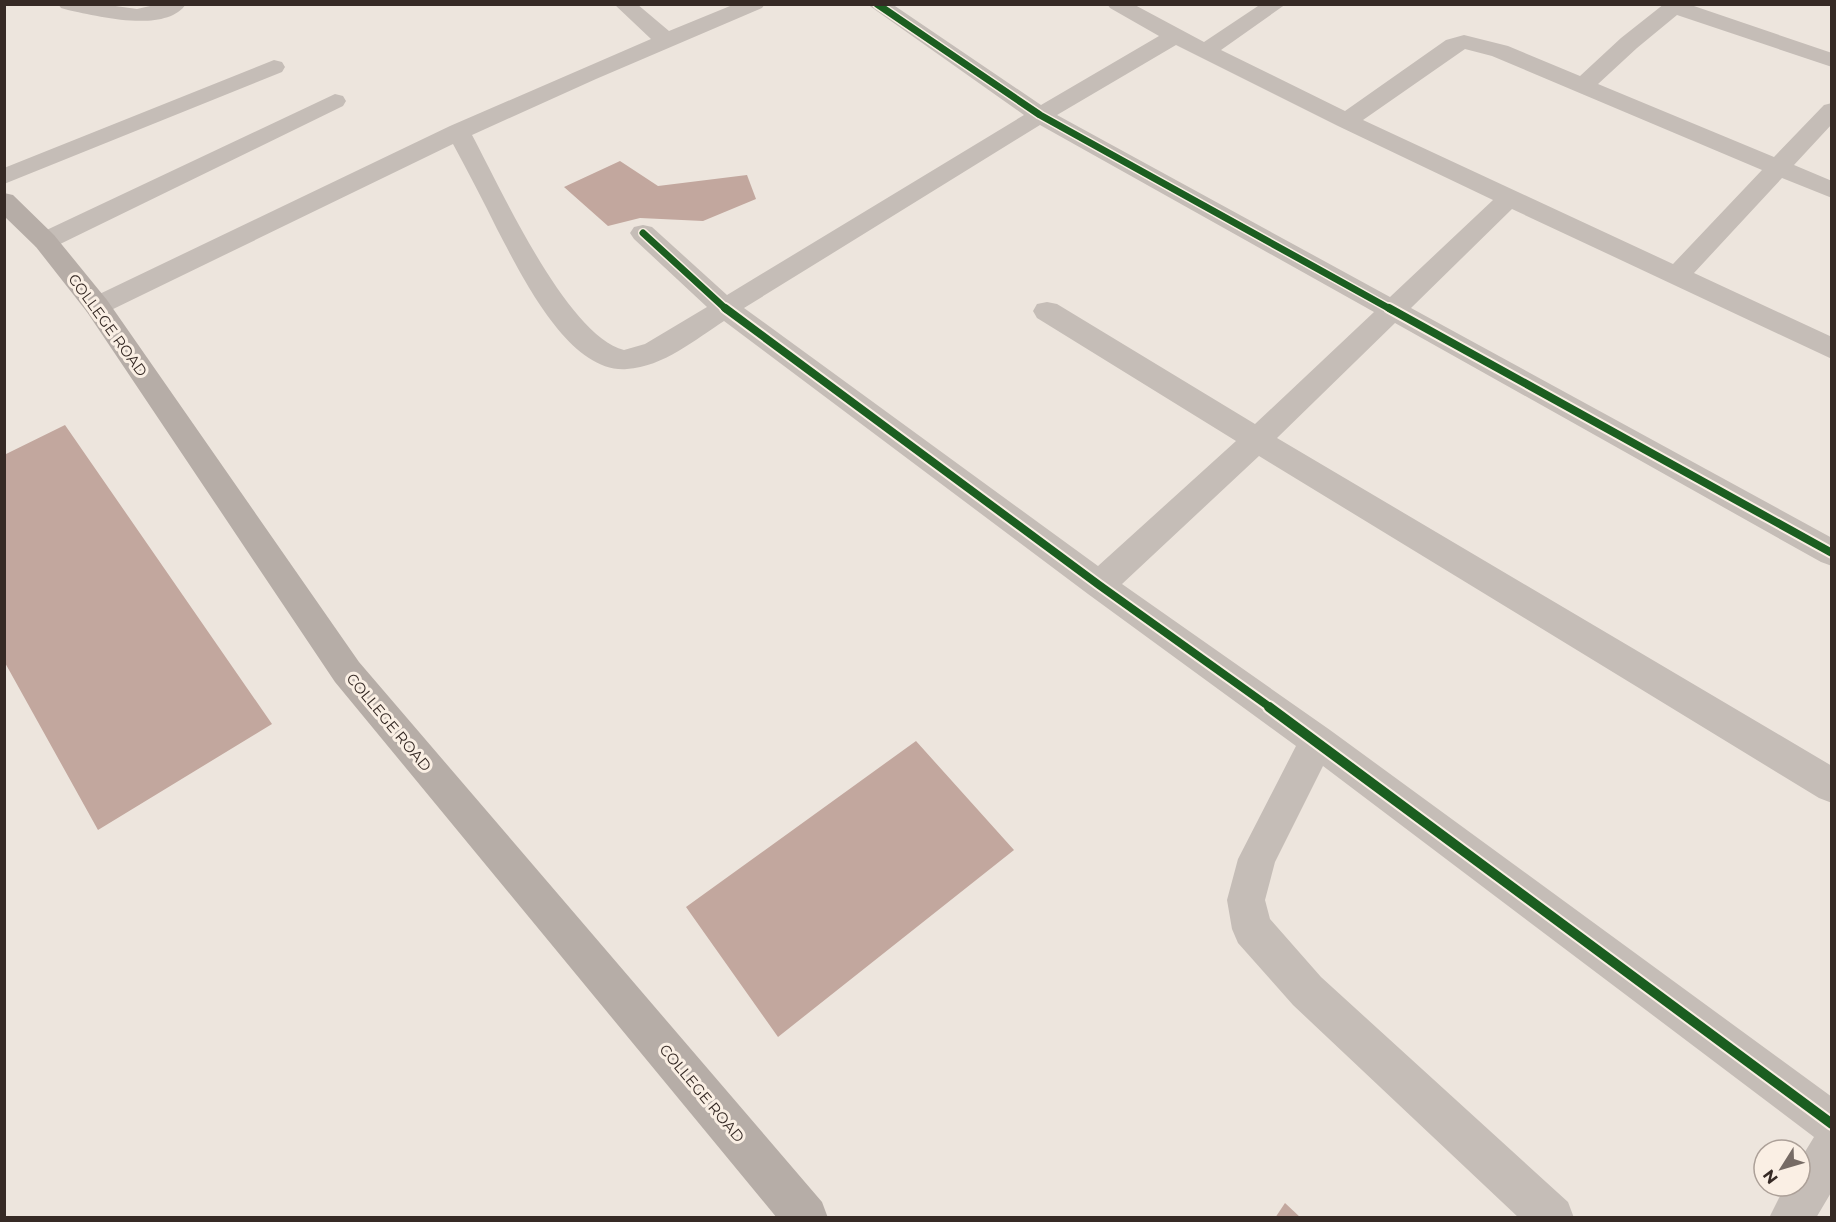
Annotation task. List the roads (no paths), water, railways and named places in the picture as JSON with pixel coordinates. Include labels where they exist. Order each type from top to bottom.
[{"type":"main road","name":"COLLEGE ROAD","points":[[4,201],[45,241],[97,306],[347,672],[806,1218]]},
{"type":"street","points":[[68,4],[139,16],[160,14],[176,4]]},
{"type":"street","points":[[624,4],[666,39]]},
{"type":"street","points":[[97,306],[458,131],[666,39],[755,4]]},
{"type":"street","points":[[877,4],[1040,115],[1832,553]]},
{"type":"street","points":[[1117,4],[1175,36],[1346,121],[1508,199],[1832,349]]},
{"type":"street","points":[[1206,50],[1276,4]]},
{"type":"street","points":[[1581,86],[1629,43],[1677,6],[1832,60]]},
{"type":"street","points":[[458,131],[543,290],[558,313],[578,334],[607,354],[618,359],[633,359],[655,351],[1040,115],[1175,36]]},
{"type":"street","points":[[1346,121],[1454,45],[1464,42],[1500,51],[1832,190]]},
{"type":"street","points":[[4,177],[274,67]]},
{"type":"street","points":[[45,241],[335,101]]},
{"type":"street","points":[[1676,276],[1832,110]]},
{"type":"street","points":[[1099,585],[1257,440],[1508,199]]},
{"type":"street","points":[[643,233],[724,307],[1099,585],[1317,741],[1832,1124]]},
{"type":"street","points":[[1047,311],[1832,786]]},
{"type":"street","points":[[1317,741],[1257,859],[1246,900],[1252,929],[1307,991],[1552,1218]]},
{"type":"street","points":[[1791,1218],[1832,1148]]}]
